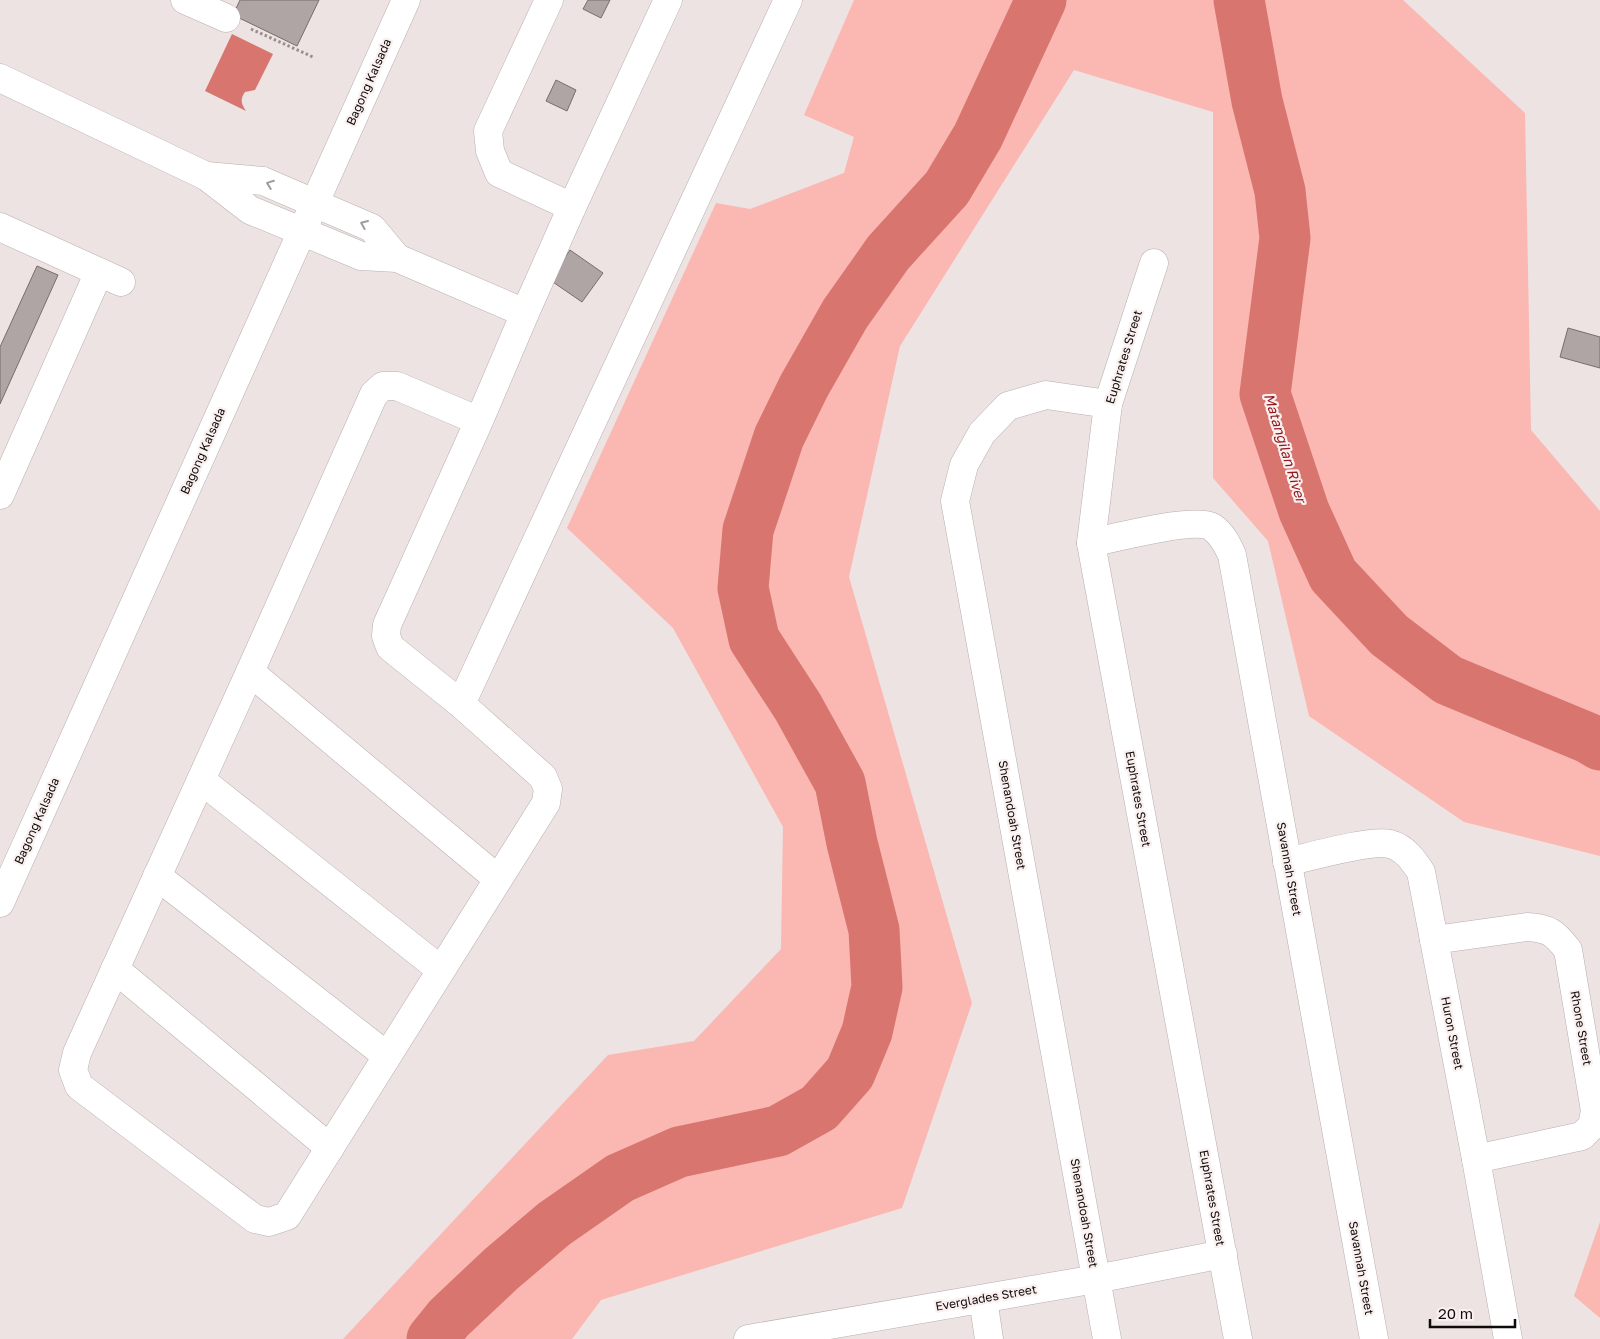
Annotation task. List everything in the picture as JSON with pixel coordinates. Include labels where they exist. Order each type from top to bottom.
[{"type":"street","points":[[186,0],[226,18]]},
{"type":"street","name":"Bagong Kalsada","points":[[0,903],[406,0]]},
{"type":"street","points":[[549,0],[488,131],[490,151],[499,173],[572,207]]},
{"type":"street","points":[[479,422],[397,386],[384,386],[374,394],[77,1053],[73,1070],[78,1086],[255,1218],[269,1222],[287,1216],[546,803],[548,789],[543,777],[461,704],[390,647],[386,636],[387,625],[479,422],[572,207],[668,0]]},
{"type":"street","points":[[461,704],[788,0]]},
{"type":"street","points":[[0,78],[206,176],[250,210],[360,256],[397,258],[525,313]]},
{"type":"street","points":[[206,176],[264,181],[372,228],[397,258]]},
{"type":"street","points":[[0,227],[110,277],[0,495]]},
{"type":"street","name":"Euphrates Street","points":[[1154,263],[1108,404],[1091,543],[1238,1339]]},
{"type":"street","name":"Shenandoah Street","points":[[1107,1339],[955,500],[964,465],[982,433],[1008,406],[1046,395],[1108,404]]},
{"type":"street","name":"Savannah Street","points":[[1091,543],[1192,524],[1210,526],[1224,538],[1232,555],[1374,1339]]},
{"type":"street","points":[[250,672],[498,879]]},
{"type":"street","points":[[201,780],[441,970]]},
{"type":"street","name":"Huron Street","points":[[1287,862],[1367,844],[1390,844],[1408,853],[1421,872],[1476,1159],[1508,1339]]},
{"type":"street","points":[[157,876],[387,1056]]},
{"type":"street","name":"Rhone Street","points":[[1434,940],[1527,927],[1542,928],[1557,936],[1568,950],[1595,1111],[1592,1126],[1582,1136],[1476,1159]]},
{"type":"street","points":[[115,969],[330,1148]]},
{"type":"street","name":"Everglades Street","points":[[748,1339],[845,1331],[983,1299],[1222,1254]]},
{"type":"street","points":[[983,1299],[990,1339]]},
{"type":"path","points":[[226,18],[313,57]]},
{"type":"shaded area","points":[[854,0],[1403,0],[1525,113],[1531,430],[1600,511],[1600,856],[1464,822],[1309,716],[1268,541],[1213,478],[1213,112],[1074,70],[900,346],[849,577],[972,1003],[902,1208],[601,1300],[572,1339],[343,1339],[608,1055],[694,1041],[781,949],[783,827],[673,628],[567,528],[716,203],[750,209],[844,173],[854,137],[804,115]]},
{"type":"shaded area","points":[[232,34],[273,54],[255,90],[245,92],[242,97],[243,106],[246,111],[205,91]]},
{"type":"shaded area","points":[[1600,1222],[1600,1318],[1574,1296]]},
{"type":"building","points":[[240,0],[319,0],[297,46],[233,15]]},
{"type":"building","points":[[588,0],[610,0],[601,18],[583,9]]},
{"type":"building","points":[[556,80],[576,90],[567,111],[546,101]]},
{"type":"building","points":[[570,250],[603,273],[582,302],[550,280]]},
{"type":"building","points":[[37,266],[58,275],[0,404],[0,347]]},
{"type":"building","points":[[1568,328],[1600,337],[1600,368],[1560,357]]},
{"type":"waterway","points":[[432,1339],[449,1318],[501,1269],[554,1224],[620,1178],[679,1152],[778,1131],[819,1108],[850,1073],[867,1032],[877,987],[874,930],[852,843],[840,783],[798,707],[754,639],[743,588],[748,530],[779,437],[804,386],[845,314],[888,253],[947,188],[978,136],[1041,0]]},
{"type":"waterway","name":"Matangilan River","points":[[1239,0],[1257,101],[1280,191],[1285,238],[1265,394],[1304,511],[1333,575],[1389,635],[1448,680],[1588,738],[1600,745]]}]
